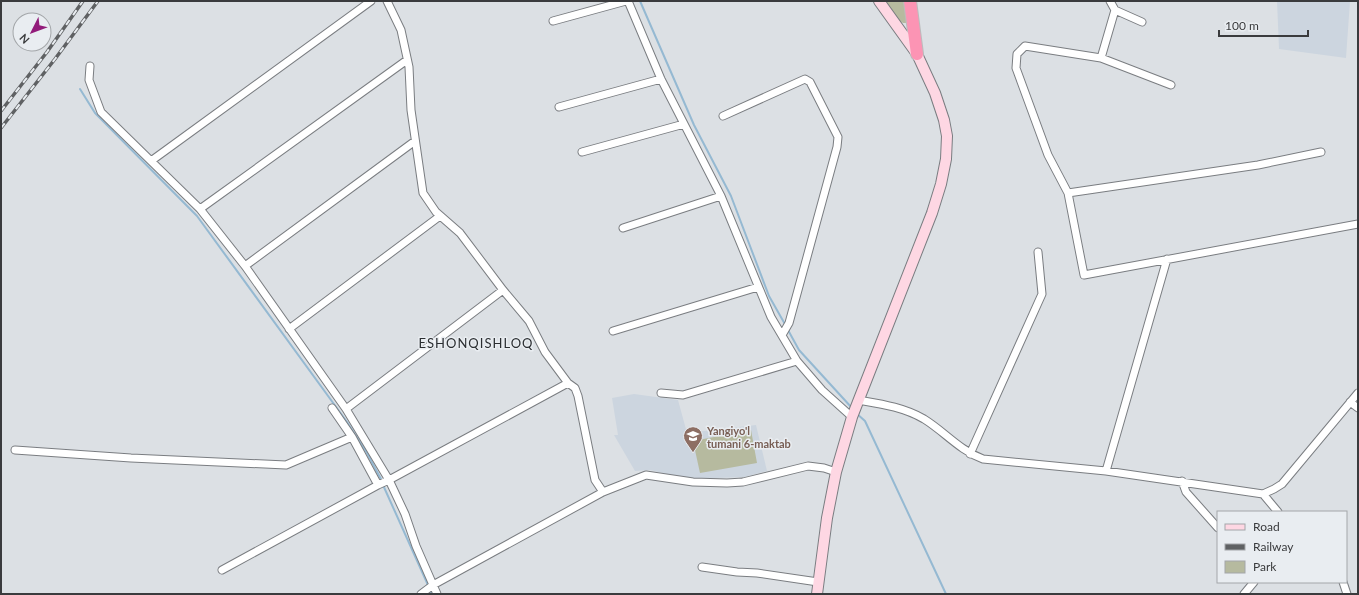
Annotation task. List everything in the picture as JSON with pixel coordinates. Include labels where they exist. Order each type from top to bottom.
[{"type":"highway","points":[[910,1],[917,54]]},
{"type":"main road","points":[[816,594],[827,518],[836,472],[852,416],[932,213],[944,172],[947,148],[947,136],[944,120],[935,92],[917,54],[879,1]]},
{"type":"street","points":[[151,161],[371,1]]},
{"type":"street","points":[[387,1],[401,30],[408,60],[411,110],[424,193],[436,212],[460,233],[503,290],[529,321],[545,352],[568,383],[574,388],[578,396],[595,480],[603,492]]},
{"type":"street","points":[[553,21],[627,1],[660,79],[721,196],[771,317],[797,361],[822,390],[852,416]]},
{"type":"street","points":[[1110,1],[1115,10],[1142,22]]},
{"type":"street","points":[[1101,58],[1115,10]]},
{"type":"street","points":[[1171,85],[1101,58],[1025,46],[1017,54],[1016,68],[1046,148],[1068,193],[1084,275],[1358,224]]},
{"type":"street","points":[[200,209],[408,60]]},
{"type":"street","points":[[90,66],[89,80],[101,112],[200,209],[245,266],[346,409],[389,480],[405,514],[416,546],[437,594]]},
{"type":"street","points":[[723,116],[805,78],[810,82],[838,137],[837,147],[789,323],[782,334]]},
{"type":"street","points":[[559,107],[660,79]]},
{"type":"street","points":[[582,152],[684,124]]},
{"type":"street","points":[[245,266],[415,141]]},
{"type":"street","points":[[1068,193],[1258,165],[1321,152]]},
{"type":"street","points":[[623,228],[721,196]]},
{"type":"street","points":[[289,329],[440,216]]},
{"type":"street","points":[[970,454],[1042,294],[1038,252]]},
{"type":"street","points":[[1106,472],[1168,259]]},
{"type":"street","points":[[613,331],[758,287]]},
{"type":"street","points":[[346,409],[503,290]]},
{"type":"street","points":[[661,393],[683,395],[797,361]]},
{"type":"street","points":[[222,570],[378,484],[389,480],[568,383]]},
{"type":"street","points":[[857,403],[882,404],[907,410],[924,420],[970,454],[983,459],[1182,481],[1263,494],[1282,484],[1358,393]]},
{"type":"street","points":[[1350,402],[1358,408]]},
{"type":"street","points":[[332,408],[352,437],[378,484]]},
{"type":"street","points":[[15,450],[131,458],[286,464],[352,437]]},
{"type":"street","points":[[421,594],[433,585],[603,492],[646,475],[693,482],[727,483],[743,482],[808,466],[824,468],[836,472]]},
{"type":"street","points":[[1182,481],[1186,492],[1217,527]]},
{"type":"street","points":[[1263,494],[1277,511]]},
{"type":"street","points":[[702,567],[818,582]]},
{"type":"street","points":[[1244,594],[1253,583]]},
{"type":"street","points":[[1343,583],[1347,594]]},
{"type":"shaded area","points":[[1277,1],[1350,1],[1346,58],[1279,49]]},
{"type":"shaded area","name":"Yangiyo'l tumani 6-maktab","points":[[634,394],[678,400],[687,433],[756,425],[767,471],[744,477],[688,479],[650,470],[635,471],[614,435],[618,435],[612,398]]},
{"type":"green space","points":[[885,1],[906,1],[909,20],[906,23],[900,21]]},
{"type":"green space","points":[[751,430],[757,463],[700,473],[693,441]]},
{"type":"waterway","points":[[640,1],[694,125],[731,196],[769,296],[786,326]]},
{"type":"waterway","points":[[80,89],[95,113],[197,216],[347,422],[367,453],[382,481]]},
{"type":"waterway","points":[[788,330],[799,350],[852,408]]},
{"type":"waterway","points":[[856,413],[865,421],[946,594]]},
{"type":"waterway","points":[[383,485],[432,594]]},
{"type":"railway","points":[[1,111],[47,52],[83,1]]},
{"type":"railway","points":[[1,128],[98,1]]},
{"type":"place","name":"Yangiyo'l tumani 6-maktab","points":[[693,453]]},
{"type":"district","name":"ESHONQISHLOQ","points":[[476,343]]}]
